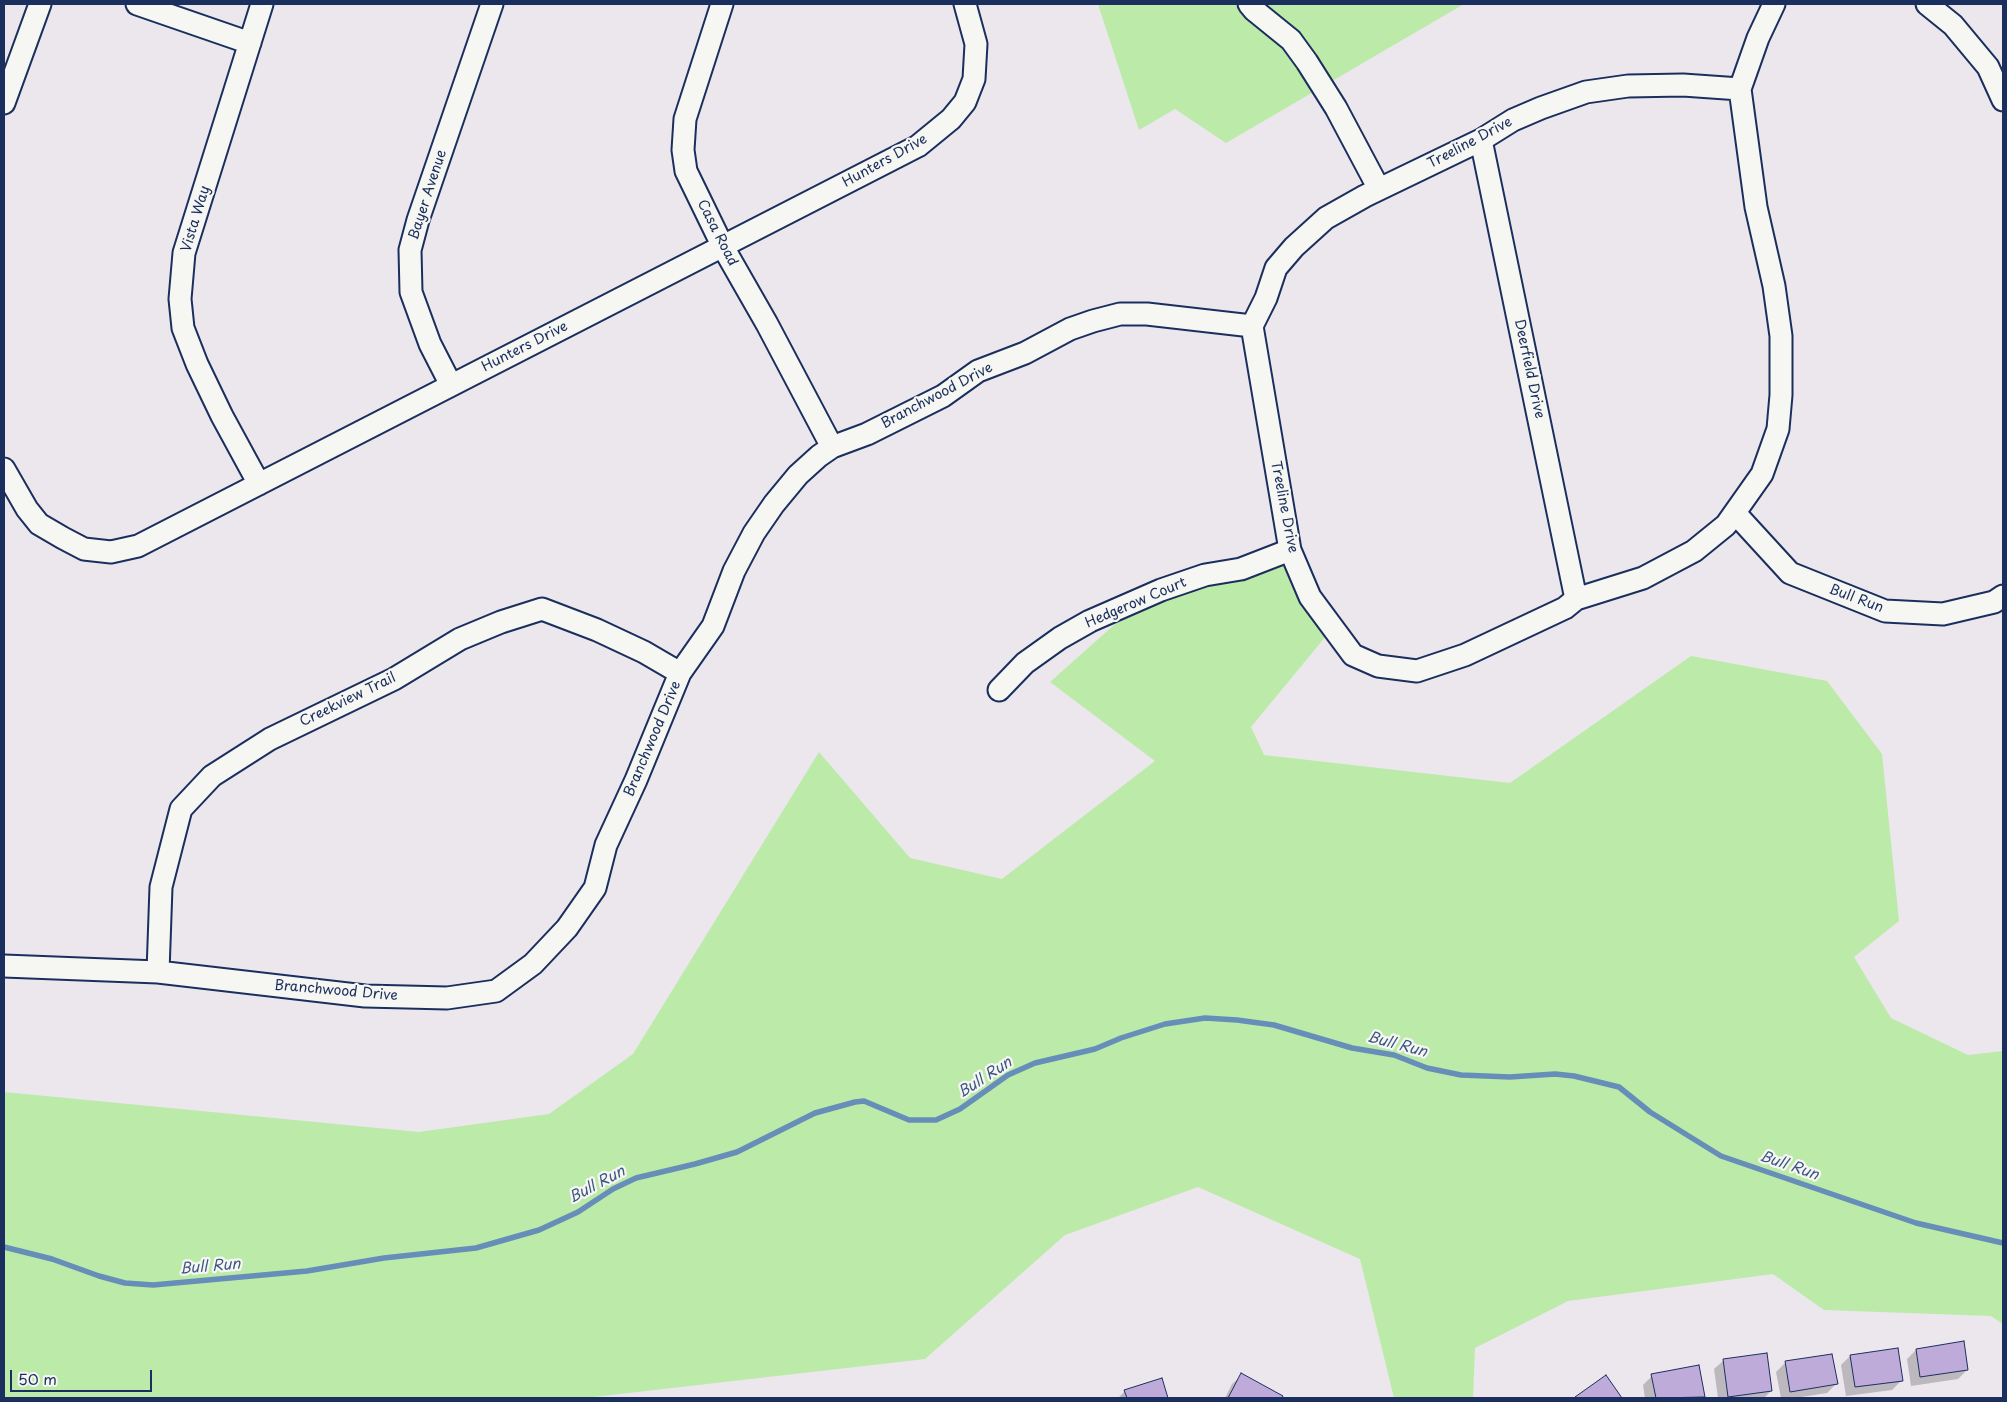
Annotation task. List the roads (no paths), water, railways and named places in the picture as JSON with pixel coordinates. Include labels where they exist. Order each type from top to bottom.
[{"type":"street","points":[[4,103],[40,4]]},
{"type":"street","points":[[137,4],[250,43]]},
{"type":"street","name":"Vista Way","points":[[259,484],[222,416],[197,364],[183,328],[180,300],[184,253],[262,4]]},
{"type":"street","name":"Bayer Avenue","points":[[451,385],[430,344],[411,292],[410,250],[418,220],[492,4]]},
{"type":"street","name":"Casa Road","points":[[722,4],[685,118],[683,150],[686,171],[723,246],[832,447]]},
{"type":"street","name":"Hunters Drive","points":[[4,469],[27,509],[39,524],[84,549],[111,552],[138,546],[918,146],[952,119],[965,102],[974,79],[976,44],[965,4]]},
{"type":"street","points":[[1249,4],[1291,40],[1307,62],[1336,108],[1379,189]]},
{"type":"street","name":"Treeline Drive","points":[[1740,89],[1683,85],[1628,86],[1586,92],[1514,120],[1481,140],[1379,189],[1326,218],[1294,246],[1276,268],[1266,298],[1252,326],[1290,550],[1310,598],[1353,655],[1378,666],[1417,671],[1465,655],[1565,608],[1576,599],[1644,578],[1694,551],[1726,525],[1762,474],[1778,429],[1781,395],[1781,336],[1774,286],[1756,207],[1740,89],[1758,38],[1774,4]]},
{"type":"street","points":[[1927,4],[1953,25],[1988,67],[2003,100]]},
{"type":"street","name":"Deerfield Drive","points":[[1481,140],[1576,599]]},
{"type":"street","name":"Branchwood Drive","points":[[4,966],[158,972],[365,996],[447,998],[496,991],[533,964],[567,928],[595,888],[606,845],[636,780],[680,673],[713,626],[734,572],[754,533],[774,504],[798,475],[832,447],[866,434],[943,396],[978,371],[1025,353],[1070,329],[1093,321],[1120,314],[1147,314],[1252,326]]},
{"type":"street","name":"Bull Run","points":[[1735,513],[1790,573],[1885,611],[1944,614],[1994,602],[2003,596]]},
{"type":"street","name":"Hedgerow Court","points":[[999,690],[1025,663],[1060,638],[1090,620],[1161,590],[1204,575],[1241,569],[1290,550]]},
{"type":"street","name":"Creekview Trail","points":[[158,972],[161,887],[181,809],[212,776],[270,739],[394,678],[460,639],[501,622],[542,609],[597,630],[644,652],[680,673]]},
{"type":"waterway","name":"Bull Run","points":[[4,1247],[52,1259],[125,1283],[153,1285],[307,1271],[384,1258],[476,1248],[539,1230],[578,1212],[613,1189],[636,1178],[737,1152],[815,1113],[864,1101],[909,1120],[936,1120],[960,1109],[1008,1075],[1035,1063],[1095,1049],[1121,1038],[1165,1024],[1205,1018],[1274,1025],[1352,1048],[1394,1055],[1427,1068],[1461,1075],[1510,1077],[1555,1074],[1574,1076],[1619,1087],[1650,1112],[1721,1156],[1916,1223],[2003,1243]]}]
